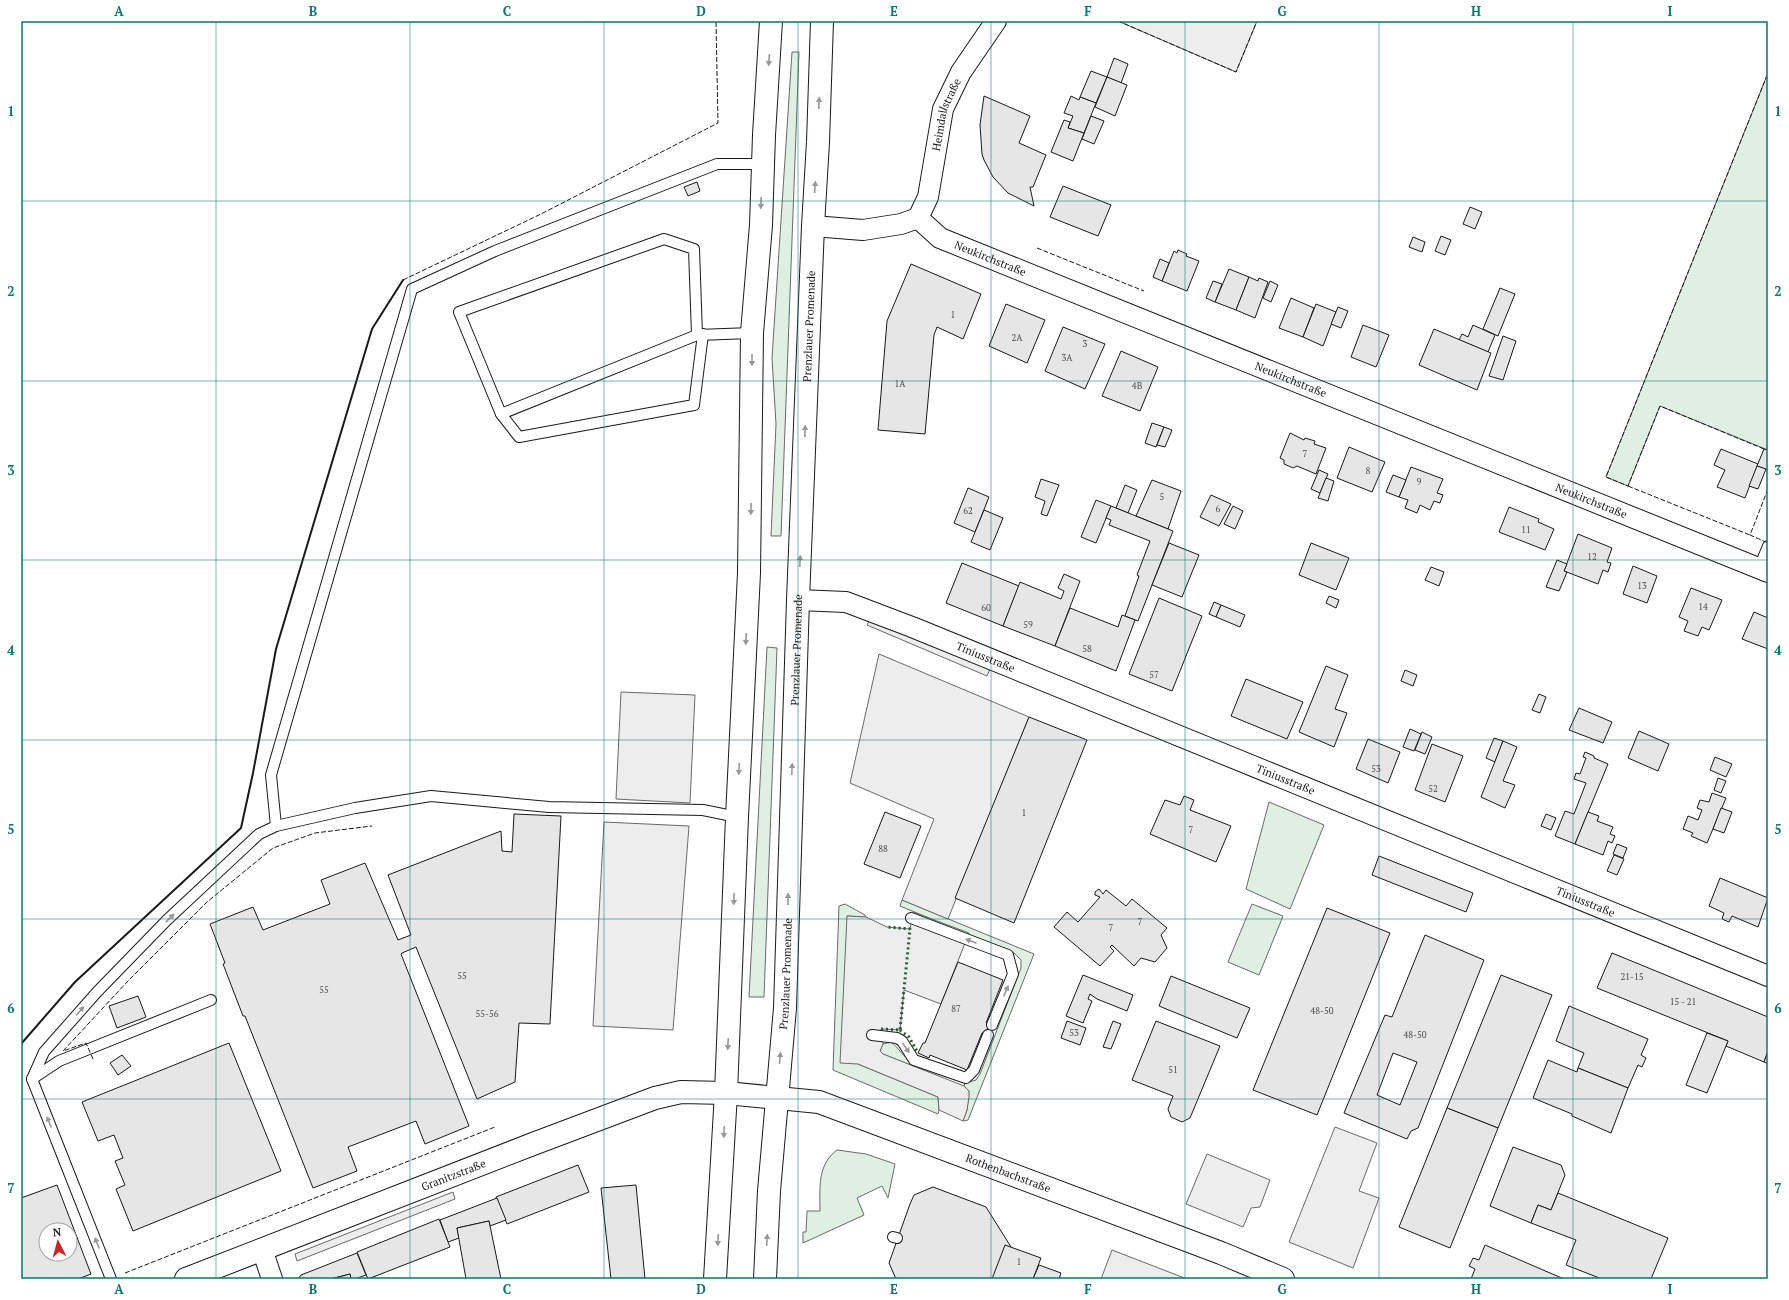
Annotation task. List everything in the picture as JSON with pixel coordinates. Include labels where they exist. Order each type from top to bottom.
[{"type":"main road","points":[[715,1279],[726,1093],[737,817],[749,573],[752,333],[761,225],[771,21]]},
{"type":"main road","name":"Prenzlauer Promenade","points":[[765,1279],[769,1191],[776,1097],[785,1008],[798,600],[822,21]]},
{"type":"main road","name":"Granitzstraße","points":[[186,1279],[519,1149],[655,1098],[681,1092],[726,1093]]},
{"type":"main road","name":"Rothenbachstraße","points":[[726,1093],[818,1102],[1221,1253],[1283,1279]]},
{"type":"street","name":"Heimdallstraße","points":[[918,218],[928,197],[943,110],[961,72],[996,21]]},
{"type":"street","points":[[813,226],[863,230],[901,224],[918,218]]},
{"type":"street","name":"Neukirchstraße","points":[[918,218],[940,238],[1763,570]]},
{"type":"street","name":"Tiniusstraße","points":[[798,600],[846,602],[912,627],[1768,976]]},
{"type":"street","points":[[262,1249],[272,1279]]},
{"type":"lane","points":[[276,826],[271,775],[412,289],[495,251],[717,164],[763,164]]},
{"type":"lane","points":[[664,239],[694,250],[700,334],[694,406],[519,437],[501,414],[459,312],[664,239]]},
{"type":"lane","points":[[501,414],[700,334],[752,333]]},
{"type":"lane","points":[[1763,570],[1768,546]]},
{"type":"lane","points":[[111,1279],[32,1079],[44,1052],[97,992],[167,920],[259,834],[276,826],[355,808],[431,796],[549,807],[703,810],[737,817]]},
{"type":"lane","points":[[911,918],[1008,955],[1013,974],[992,1025]]},
{"type":"lane","points":[[32,1079],[59,1061],[211,1000]]},
{"type":"lane","points":[[872,1035],[897,1038],[902,1041],[914,1060],[966,1078],[974,1070],[988,1035]]},
{"type":"green space","points":[[792,52],[799,52],[781,536],[771,536],[776,424],[772,358]]},
{"type":"green space","points":[[1768,73],[1768,450],[1660,406],[1628,486],[1606,477]]},
{"type":"green space","points":[[767,647],[777,648],[764,997],[749,997]]},
{"type":"green space","points":[[1269,802],[1324,825],[1290,909],[1246,889]]},
{"type":"green space","points":[[902,900],[1034,954],[968,1120],[963,1121],[967,1110],[969,1091],[964,1086],[965,1083],[976,1080],[980,1074],[1021,968],[1021,960],[1014,953],[900,906]]},
{"type":"green space","points":[[845,904],[866,917],[847,916],[858,1064],[938,1097],[938,1114],[833,1070],[839,906]]},
{"type":"green space","points":[[1252,904],[1283,916],[1259,975],[1228,962]]},
{"type":"green space","points":[[891,1042],[911,1061],[910,1065],[883,1054],[880,1051],[883,1044]]},
{"type":"green space","points":[[837,1150],[866,1154],[895,1164],[888,1198],[882,1186],[857,1198],[864,1215],[803,1243],[803,1232],[806,1232],[807,1211],[820,1211],[820,1186],[823,1170],[826,1163]]},
{"type":"shaded area","points":[[1118,21],[1257,21],[1236,72]]},
{"type":"shaded area","points":[[870,619],[990,669],[987,676],[867,625]]},
{"type":"shaded area","points":[[879,654],[1029,717],[948,919],[902,900],[934,819],[850,783]]},
{"type":"shaded area","points":[[621,692],[695,695],[690,803],[616,799]]},
{"type":"shaded area","points":[[604,822],[689,826],[673,1030],[593,1026]]},
{"type":"shaded area","points":[[913,912],[969,933],[941,1004],[904,990],[900,1030],[881,1029],[883,1044],[880,1051],[883,1054],[964,1086],[969,1091],[969,1097],[967,1110],[963,1121],[939,1110],[938,1097],[858,1064],[840,1063],[847,916],[866,917],[887,927],[910,929]]},
{"type":"shaded area","points":[[1335,1127],[1377,1143],[1359,1191],[1379,1198],[1353,1268],[1289,1242]]},
{"type":"shaded area","points":[[1207,1154],[1270,1180],[1260,1207],[1251,1208],[1243,1227],[1186,1204]]},
{"type":"shaded area","points":[[453,1192],[455,1199],[297,1261],[295,1254]]},
{"type":"shaded area","points":[[1112,1250],[1187,1279],[1101,1279]]},
{"type":"building","points":[[1114,58],[1128,64],[1121,83],[1107,77]]},
{"type":"building","points":[[1091,71],[1107,77],[1096,103],[1080,97]]},
{"type":"building","points":[[1107,77],[1127,85],[1115,116],[1095,107]]},
{"type":"building","points":[[984,96],[1030,116],[1019,143],[1046,155],[1033,187],[1030,187],[1034,206],[1008,193],[993,177],[984,160],[982,154],[980,125]]},
{"type":"building","points":[[1071,96],[1079,100],[1080,97],[1096,103],[1084,133],[1068,128],[1073,116],[1064,113]]},
{"type":"building","points":[[1091,116],[1104,121],[1094,144],[1082,139]]},
{"type":"building","points":[[1064,120],[1070,122],[1068,128],[1084,133],[1073,161],[1051,152]]},
{"type":"building","points":[[697,182],[700,191],[688,196],[684,187]]},
{"type":"building","points":[[1063,186],[1111,205],[1098,236],[1050,217]]},
{"type":"building","points":[[1470,207],[1482,212],[1475,229],[1463,224]]},
{"type":"building","points":[[1441,236],[1451,240],[1445,255],[1435,251]]},
{"type":"building","points":[[1413,237],[1425,242],[1422,252],[1409,247]]},
{"type":"building","points":[[1178,250],[1187,254],[1186,256],[1199,261],[1187,291],[1162,281],[1174,251],[1177,253]]},
{"type":"building","points":[[1160,259],[1169,263],[1162,281],[1153,277]]},
{"type":"building","points":[[911,264],[981,294],[963,339],[937,327],[934,335],[925,434],[878,430],[887,321]]},
{"type":"building","points":[[1229,269],[1249,277],[1236,310],[1215,302]]},
{"type":"building","points":[[1249,277],[1258,281],[1259,278],[1268,282],[1255,318],[1236,310]]},
{"type":"building","points":[[1213,281],[1222,284],[1215,302],[1206,298]]},
{"type":"building","points":[[1270,281],[1278,285],[1271,302],[1263,298]]},
{"type":"building","points":[[1500,288],[1515,294],[1498,336],[1483,329]]},
{"type":"building","points":[[1291,298],[1314,308],[1303,337],[1279,328]]},
{"type":"building","points":[[1006,304],[1045,320],[1027,363],[989,346]]},
{"type":"building","points":[[1316,304],[1336,312],[1323,346],[1303,337]]},
{"type":"building","points":[[1338,307],[1348,311],[1341,328],[1331,324]]},
{"type":"building","points":[[1363,325],[1389,335],[1376,367],[1351,357]]},
{"type":"building","points":[[1473,325],[1495,335],[1488,352],[1459,340],[1462,334],[1468,337]]},
{"type":"building","points":[[1063,327],[1105,344],[1085,389],[1045,371]]},
{"type":"building","points":[[1434,329],[1491,353],[1477,390],[1419,365]]},
{"type":"building","points":[[1503,336],[1516,341],[1503,380],[1489,376]]},
{"type":"building","points":[[1121,351],[1158,367],[1140,411],[1102,396]]},
{"type":"building","points":[[1152,423],[1164,427],[1156,447],[1145,443]]},
{"type":"building","points":[[1164,427],[1172,430],[1165,447],[1157,445]]},
{"type":"building","points":[[1290,433],[1304,440],[1305,438],[1315,441],[1314,444],[1326,448],[1316,474],[1297,466],[1293,468],[1284,464],[1284,460],[1280,458]]},
{"type":"building","points":[[1349,447],[1385,462],[1372,492],[1337,478]]},
{"type":"building","points":[[1721,449],[1758,464],[1745,498],[1717,487],[1725,470],[1714,465]]},
{"type":"building","points":[[1764,449],[1768,450],[1768,470],[1757,466]]},
{"type":"building","points":[[1757,466],[1766,469],[1758,489],[1749,486]]},
{"type":"building","points":[[1411,467],[1443,479],[1437,493],[1443,495],[1440,503],[1434,501],[1430,510],[1420,505],[1417,513],[1405,508],[1408,500],[1399,497]]},
{"type":"building","points":[[1319,470],[1328,474],[1320,493],[1311,489]]},
{"type":"building","points":[[1393,475],[1406,480],[1399,497],[1386,492]]},
{"type":"building","points":[[1326,478],[1334,481],[1328,501],[1318,498]]},
{"type":"building","points":[[1041,479],[1059,485],[1047,516],[1041,514],[1045,501],[1035,497]]},
{"type":"building","points":[[1152,480],[1181,491],[1168,529],[1136,516]]},
{"type":"building","points":[[1125,485],[1137,490],[1128,513],[1116,508]]},
{"type":"building","points":[[968,488],[989,497],[975,532],[954,523]]},
{"type":"building","points":[[1211,495],[1231,504],[1219,526],[1200,517]]},
{"type":"building","points":[[1096,500],[1111,506],[1096,543],[1081,537]]},
{"type":"building","points":[[1111,506],[1173,531],[1138,621],[1125,616],[1139,576],[1137,575],[1150,541],[1109,525],[1111,520],[1106,518]]},
{"type":"building","points":[[1233,506],[1243,511],[1235,529],[1224,524]]},
{"type":"building","points":[[1509,507],[1539,519],[1538,522],[1554,529],[1545,550],[1499,532]]},
{"type":"building","points":[[984,510],[1003,518],[990,550],[971,542]]},
{"type":"building","points":[[1578,534],[1612,548],[1607,562],[1611,563],[1608,572],[1603,570],[1598,584],[1564,571]]},
{"type":"building","points":[[1169,543],[1199,555],[1182,597],[1152,585]]},
{"type":"building","points":[[1311,543],[1349,558],[1336,590],[1299,575]]},
{"type":"building","points":[[1557,560],[1567,564],[1564,571],[1567,572],[1559,591],[1546,587]]},
{"type":"building","points":[[962,563],[1019,586],[1003,626],[946,603]]},
{"type":"building","points":[[1633,566],[1657,576],[1647,603],[1623,594]]},
{"type":"building","points":[[1431,567],[1444,572],[1439,586],[1425,580]]},
{"type":"building","points":[[1064,574],[1080,581],[1055,646],[1003,626],[1020,582],[1061,599],[1064,591],[1058,588]]},
{"type":"building","points":[[1691,588],[1722,600],[1709,630],[1702,627],[1698,636],[1684,631],[1688,621],[1679,617]]},
{"type":"building","points":[[1329,596],[1339,600],[1336,608],[1326,603]]},
{"type":"building","points":[[1159,598],[1202,616],[1172,691],[1129,674]]},
{"type":"building","points":[[1214,602],[1221,605],[1216,617],[1209,614]]},
{"type":"building","points":[[1221,605],[1245,615],[1240,627],[1216,617]]},
{"type":"building","points":[[1070,608],[1118,627],[1122,615],[1135,620],[1116,671],[1055,646]]},
{"type":"building","points":[[1754,612],[1768,618],[1768,649],[1742,639]]},
{"type":"building","points":[[1326,666],[1348,675],[1335,709],[1347,713],[1334,747],[1299,732]]},
{"type":"building","points":[[1405,670],[1417,675],[1413,686],[1401,681]]},
{"type":"building","points":[[1246,679],[1303,702],[1287,739],[1231,716]]},
{"type":"building","points":[[1539,694],[1546,697],[1540,713],[1532,710]]},
{"type":"building","points":[[1579,708],[1612,722],[1603,743],[1569,730]]},
{"type":"building","points":[[1029,717],[1087,740],[1014,923],[955,898]]},
{"type":"building","points":[[1410,729],[1421,734],[1414,751],[1403,747]]},
{"type":"building","points":[[1639,731],[1669,744],[1658,771],[1628,758]]},
{"type":"building","points":[[1422,732],[1432,737],[1425,754],[1415,750]]},
{"type":"building","points":[[1494,738],[1503,741],[1495,762],[1486,758]]},
{"type":"building","points":[[1368,739],[1400,752],[1388,783],[1356,769]]},
{"type":"building","points":[[1503,741],[1517,747],[1503,781],[1515,785],[1505,808],[1481,797]]},
{"type":"building","points":[[1432,744],[1463,756],[1445,802],[1415,790]]},
{"type":"building","points":[[1585,752],[1608,764],[1575,844],[1555,836],[1565,811],[1574,814],[1586,783],[1574,779],[1576,773],[1580,774],[1586,758],[1583,757]]},
{"type":"building","points":[[1715,757],[1732,764],[1726,777],[1710,770]]},
{"type":"building","points":[[1718,778],[1726,781],[1721,793],[1714,790]]},
{"type":"building","points":[[1712,793],[1726,798],[1707,843],[1691,836],[1693,833],[1683,829],[1688,816],[1698,820],[1702,810],[1697,808],[1700,800],[1709,802]]},
{"type":"building","points":[[1184,796],[1194,800],[1190,810],[1231,826],[1216,862],[1150,834],[1165,800],[1180,805]]},
{"type":"building","points":[[1721,808],[1732,812],[1724,833],[1713,829]]},
{"type":"building","points":[[885,812],[921,826],[900,878],[864,864]]},
{"type":"building","points":[[1588,812],[1599,816],[1597,821],[1613,827],[1610,834],[1615,836],[1612,843],[1608,841],[1603,855],[1575,844]]},
{"type":"building","points":[[514,814],[561,816],[550,1024],[519,1023],[515,1082],[477,1099],[416,947],[402,953],[401,954],[469,1126],[425,1144],[416,1121],[348,1147],[357,1171],[313,1188],[245,1016],[243,1016],[223,964],[225,963],[210,924],[253,907],[263,930],[330,904],[321,880],[365,863],[398,940],[411,935],[388,875],[501,831],[502,851],[512,852]]},
{"type":"building","points":[[1546,814],[1556,818],[1551,830],[1541,826]]},
{"type":"building","points":[[1617,844],[1627,848],[1623,858],[1613,854]]},
{"type":"building","points":[[1614,855],[1624,859],[1617,875],[1607,871]]},
{"type":"building","points":[[1379,856],[1473,893],[1466,912],[1372,875]]},
{"type":"building","points":[[1720,878],[1768,898],[1758,927],[1732,916],[1729,922],[1722,919],[1724,913],[1709,906]]},
{"type":"building","points":[[1099,889],[1103,894],[1106,890],[1126,906],[1132,899],[1167,928],[1161,935],[1167,948],[1155,962],[1141,958],[1134,966],[1112,945],[1110,947],[1114,951],[1100,966],[1054,927],[1067,912],[1078,922],[1100,897],[1095,895],[1095,892]]},
{"type":"building","points":[[1327,908],[1390,933],[1317,1115],[1253,1090]]},
{"type":"building","points":[[1425,935],[1484,960],[1418,1128],[1411,1131],[1407,1139],[1344,1113],[1385,1015],[1392,1017]],"holes":[[[1393,1053],[1417,1062],[1400,1105],[1377,1095]]]},
{"type":"building","points":[[1612,953],[1768,1017],[1768,1051],[1764,1062],[1726,1046],[1728,1041],[1597,988]]},
{"type":"building","points":[[958,962],[1003,980],[986,1023],[989,1025],[985,1034],[982,1033],[967,1070],[930,1055],[929,1058],[918,1053],[923,1043],[925,1043]]},
{"type":"building","points":[[1083,975],[1133,995],[1127,1011],[1097,999],[1090,994],[1088,999],[1092,1001],[1083,1023],[1066,1016]]},
{"type":"building","points":[[1501,975],[1552,995],[1498,1128],[1447,1108]]},
{"type":"building","points":[[1171,976],[1250,1008],[1237,1038],[1159,1006]]},
{"type":"building","points":[[138,996],[146,1017],[117,1028],[109,1006]]},
{"type":"building","points":[[1569,1006],[1648,1039],[1641,1055],[1646,1058],[1642,1067],[1638,1065],[1628,1088],[1578,1068],[1584,1053],[1556,1041]]},
{"type":"building","points":[[1067,1021],[1086,1028],[1080,1045],[1061,1038]]},
{"type":"building","points":[[1113,1021],[1121,1024],[1111,1049],[1103,1047]]},
{"type":"building","points":[[1156,1021],[1220,1046],[1190,1118],[1182,1122],[1171,1117],[1168,1109],[1173,1096],[1132,1080]]},
{"type":"building","points":[[1707,1033],[1728,1041],[1707,1093],[1686,1085]]},
{"type":"building","points":[[229,1043],[281,1171],[133,1231],[116,1189],[125,1185],[115,1161],[123,1158],[114,1135],[98,1141],[82,1102]]},
{"type":"building","points":[[1768,1051],[1768,1064],[1764,1062]]},
{"type":"building","points":[[122,1055],[131,1066],[118,1075],[110,1063]]},
{"type":"building","points":[[1548,1060],[1577,1072],[1578,1068],[1628,1088],[1611,1133],[1572,1116],[1572,1114],[1533,1098]]},
{"type":"building","points":[[1447,1108],[1498,1128],[1450,1248],[1399,1227]]},
{"type":"building","points":[[1513,1147],[1561,1165],[1565,1175],[1551,1210],[1538,1205],[1531,1223],[1490,1206]]},
{"type":"building","points":[[578,1165],[589,1192],[507,1224],[496,1197]]},
{"type":"building","points":[[57,1185],[71,1222],[38,1222],[38,1262],[78,1262],[78,1240],[91,1274],[78,1279],[21,1279],[21,1198]]},
{"type":"building","points":[[636,1185],[645,1279],[611,1279],[601,1188]]},
{"type":"building","points":[[933,1187],[986,1207],[1011,1247],[998,1279],[896,1279],[889,1263],[910,1204],[914,1195]]},
{"type":"building","points":[[1558,1193],[1668,1238],[1651,1279],[1602,1279],[1566,1265],[1576,1240],[1531,1223],[1538,1205],[1551,1210]]},
{"type":"building","points":[[497,1198],[506,1220],[490,1226],[489,1221],[457,1228],[459,1238],[448,1242],[440,1220]]},
{"type":"building","points":[[439,1219],[450,1247],[368,1279],[357,1252]]},
{"type":"building","points":[[489,1221],[501,1279],[466,1279],[457,1228]]},
{"type":"building","points":[[1005,1245],[1041,1258],[1033,1279],[992,1279]]},
{"type":"building","points":[[1485,1245],[1564,1279],[1471,1279],[1475,1269],[1469,1266],[1473,1258],[1479,1260]]},
{"type":"building","points":[[357,1253],[366,1275],[355,1279],[351,1279],[350,1274],[331,1279],[298,1279],[301,1275]]},
{"type":"building","points":[[1039,1265],[1061,1273],[1059,1279],[1033,1279]]},
{"type":"building","points":[[350,1274],[351,1279],[331,1279]]},
{"type":"hedge","points":[[881,1029],[900,1030],[910,929],[887,927]]},
{"type":"hedge","points":[[900,1030],[909,1037],[918,1053]]},
{"type":"fence","points":[[403,280],[541,214],[718,123],[716,21]]},
{"type":"fence","points":[[1118,21],[1236,72],[1257,21]]},
{"type":"fence","points":[[1764,449],[1660,406],[1628,486],[1606,477],[1768,73]]},
{"type":"fence","points":[[1037,248],[1144,291]]},
{"type":"fence","points":[[1628,486],[1750,535]]},
{"type":"fence","points":[[1768,489],[1750,535],[1768,543]]},
{"type":"fence","points":[[93,1059],[86,1043],[63,1051],[128,981],[207,902],[273,848],[315,833],[372,826]]},
{"type":"fence","points":[[125,1273],[495,1127]]},
{"type":"wall","points":[[21,1044],[75,982],[241,828],[253,773],[276,649],[372,329],[403,280]]}]
